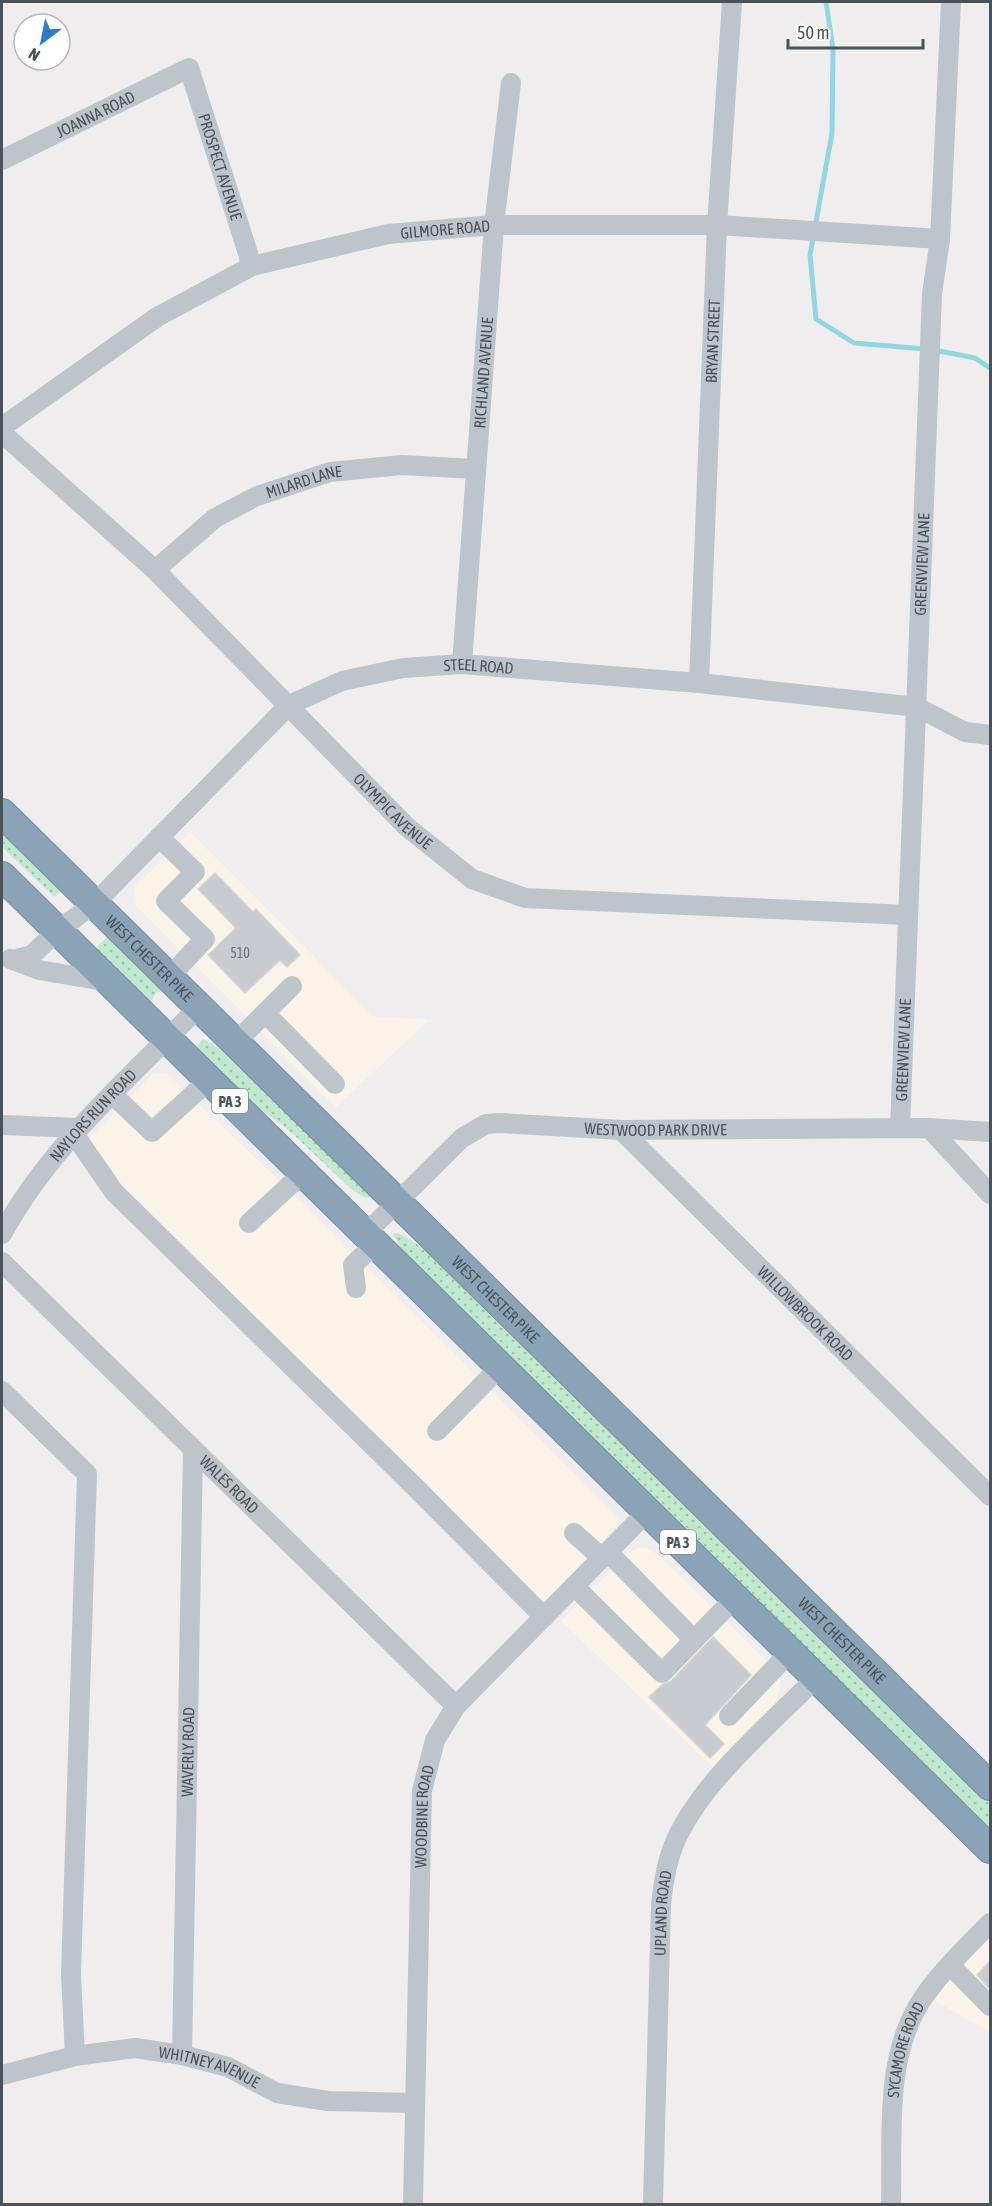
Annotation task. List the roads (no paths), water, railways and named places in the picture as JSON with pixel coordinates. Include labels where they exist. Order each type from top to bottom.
[{"type":"highway","name":"WEST CHESTER PIKE","points":[[2,813],[990,1786]]},
{"type":"highway","name":"PA 3","points":[[2,876],[990,1849]]},
{"type":"street","name":"BRYAN STREET","points":[[699,683],[717,225],[732,2]]},
{"type":"street","name":"GREENVIEW LANE","points":[[900,1128],[932,294],[940,239],[951,2]]},
{"type":"street","name":"JOANNA ROAD","points":[[2,159],[189,68]]},
{"type":"street","name":"PROSPECT AVENUE","points":[[189,68],[252,266]]},
{"type":"street","name":"RICHLAND AVENUE","points":[[462,664],[494,225],[511,83]]},
{"type":"street","name":"GILMORE ROAD","points":[[2,427],[157,317],[252,266],[388,234],[494,225],[717,225],[940,239]]},
{"type":"street","name":"OLYMPIC AVENUE","points":[[2,433],[155,570],[290,705],[406,827],[472,879],[525,898],[908,915]]},
{"type":"street","name":"MILARD LANE","points":[[155,570],[215,518],[257,496],[330,472],[402,465],[476,469]]},
{"type":"street","name":"STEEL ROAD","points":[[8,958],[32,956],[57,931],[94,904],[290,705],[342,681],[403,668],[462,664],[699,683],[917,707],[965,732],[990,735]]},
{"type":"street","points":[[159,837],[195,872],[166,901],[205,939],[169,977]]},
{"type":"street","points":[[8,958],[39,970],[110,982]]},
{"type":"street","points":[[235,1042],[292,986]]},
{"type":"street","name":"NAYLORS RUN ROAD","points":[[2,1234],[38,1178],[76,1131],[199,1007]]},
{"type":"street","points":[[265,1013],[335,1084]]},
{"type":"street","points":[[113,1095],[152,1132],[209,1080]]},
{"type":"street","name":"WESTWOOD PARK DRIVE","points":[[356,1288],[353,1265],[397,1202],[462,1138],[486,1124],[621,1130],[929,1128],[990,1132]]},
{"type":"street","points":[[2,1125],[76,1131],[114,1192],[414,1485],[544,1617]]},
{"type":"street","points":[[929,1128],[990,1194]]},
{"type":"street","name":"WILLOWBROOK ROAD","points":[[621,1130],[990,1496]]},
{"type":"street","points":[[249,1223],[303,1173]]},
{"type":"street","name":"WALES ROAD","points":[[2,1262],[456,1706]]},
{"type":"street","points":[[436,1431],[500,1367]]},
{"type":"street","points":[[2,1391],[87,1474],[71,1974],[75,2056]]},
{"type":"street","name":"WAVERLY ROAD","points":[[183,2055],[193,1449]]},
{"type":"street","name":"WOODBINE ROAD","points":[[413,2205],[422,1791],[435,1740],[456,1706],[647,1512]]},
{"type":"street","points":[[574,1533],[605,1555],[694,1640]]},
{"type":"street","points":[[574,1586],[662,1673],[735,1598]]},
{"type":"street","points":[[729,1716],[790,1652]]},
{"type":"street","name":"UPLAND ROAD","points":[[653,2205],[661,1905],[667,1866],[682,1827],[704,1794],[816,1678]]},
{"type":"street","name":"SYCAMORE ROAD","points":[[891,2205],[894,2080],[897,2060],[916,2010],[950,1965],[990,1923]]},
{"type":"street","points":[[950,1965],[990,2006]]},
{"type":"street","name":"WHITNEY AVENUE","points":[[2,2075],[75,2056],[135,2048],[183,2055],[228,2067],[277,2093],[328,2101],[415,2103]]},
{"type":"waterway","points":[[826,2],[833,49],[832,133],[810,255],[816,319],[854,343],[925,349]]},
{"type":"waterway","points":[[934,350],[975,358],[990,368]]}]
